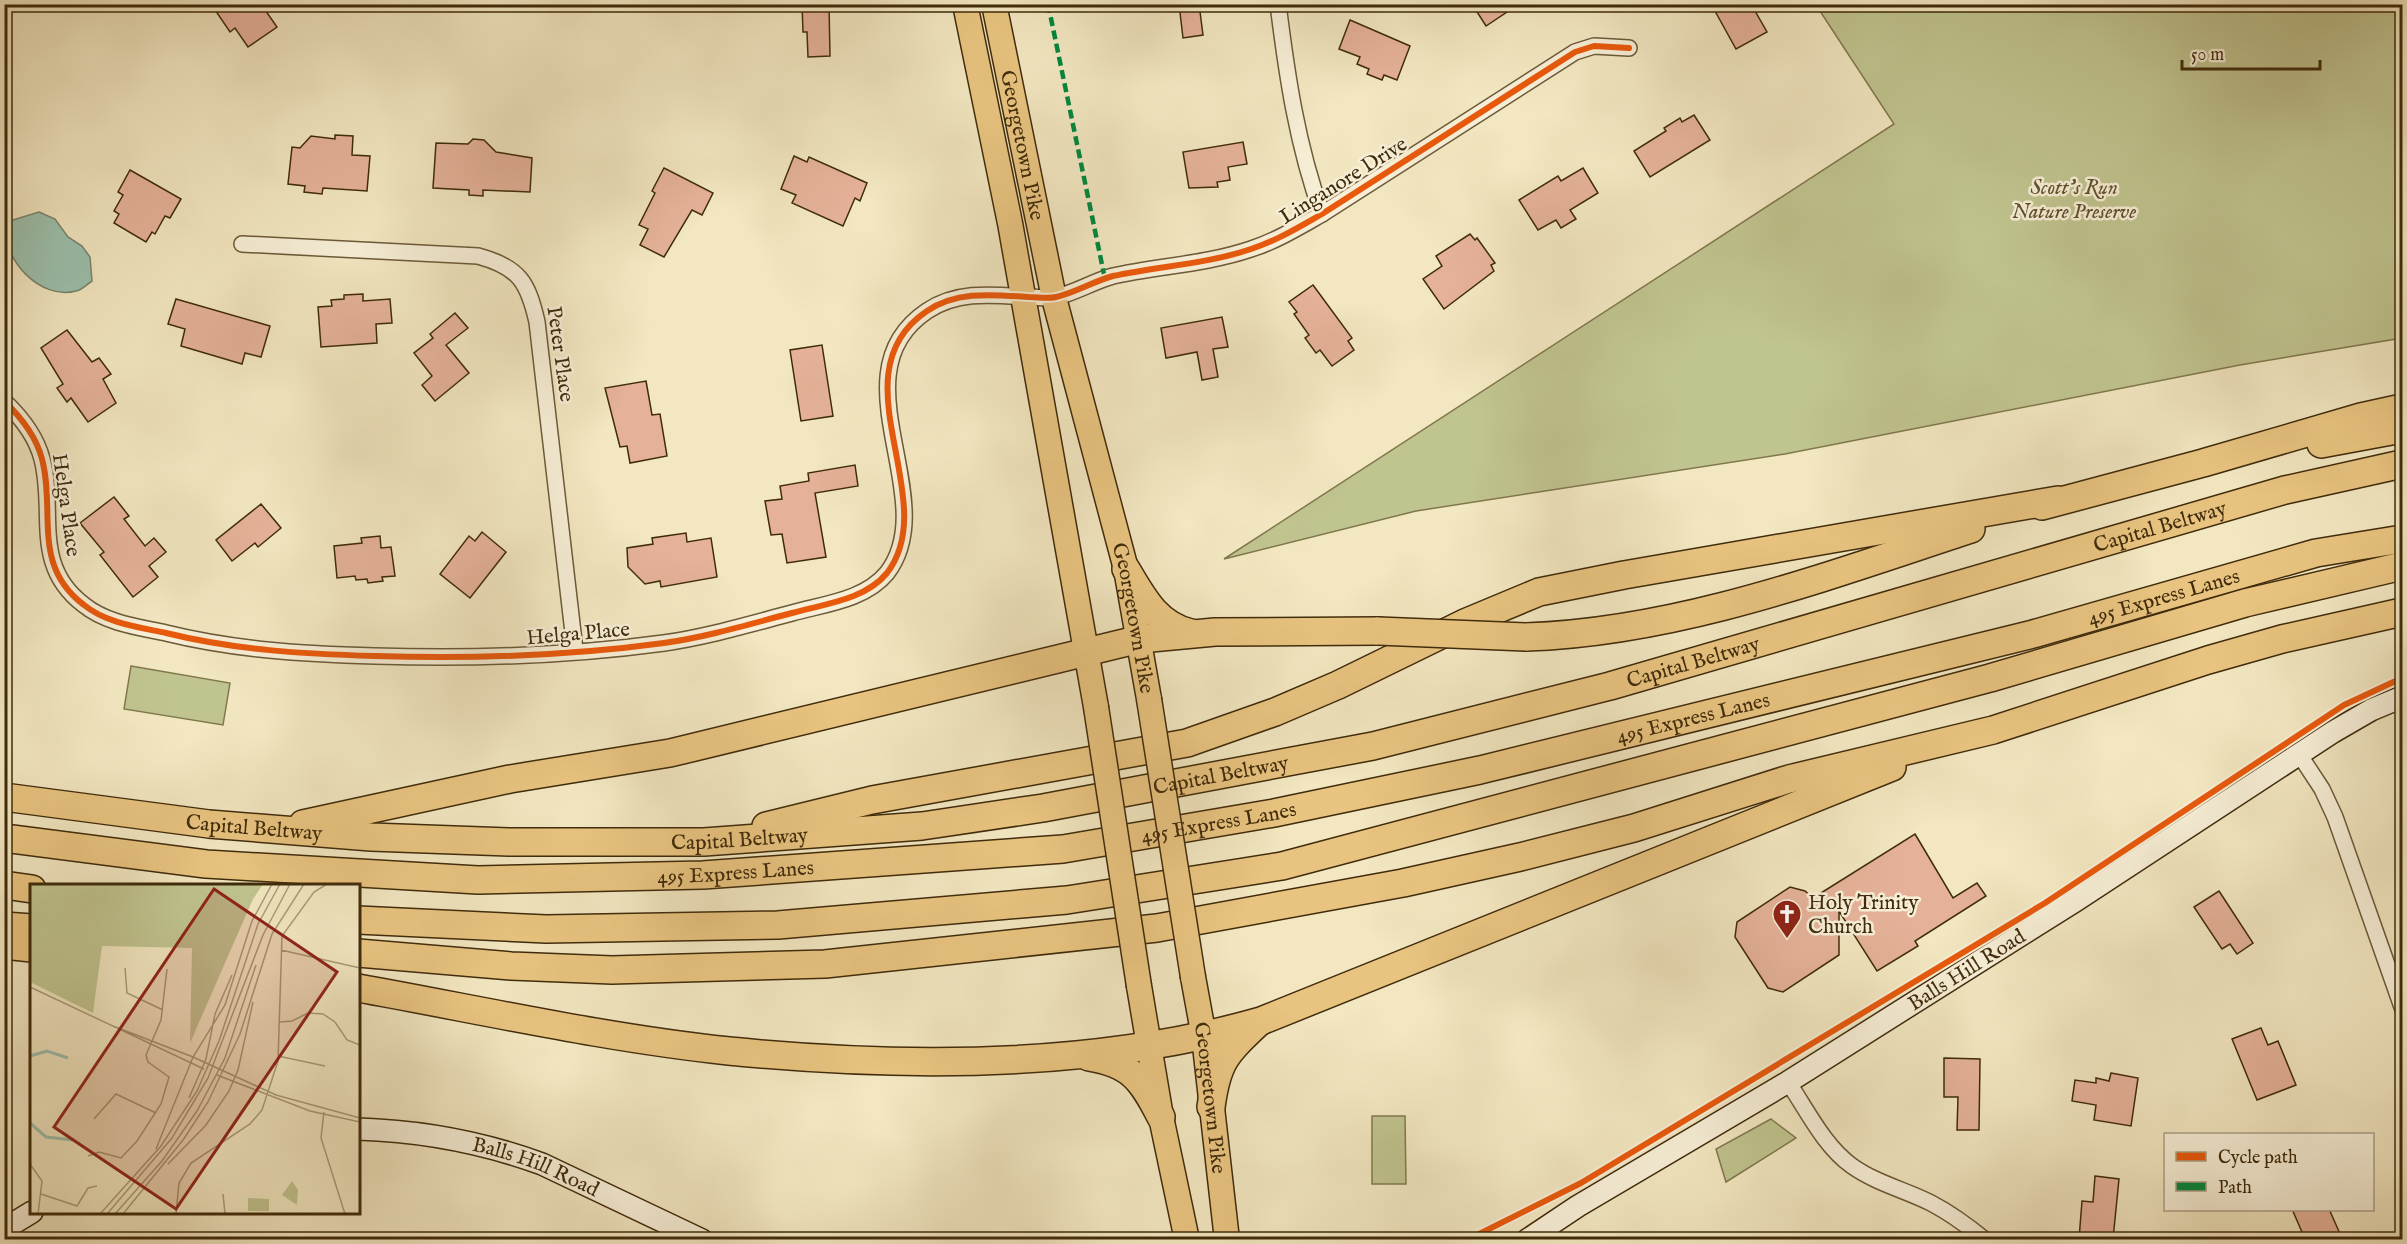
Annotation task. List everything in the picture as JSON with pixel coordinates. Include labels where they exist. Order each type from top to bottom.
[{"type":"highway","points":[[208,824],[296,825],[510,779],[670,753],[1140,639],[1196,634],[1378,631],[1526,637],[1568,636],[1665,620],[1826,577],[2058,500],[2203,463],[2361,417],[2403,408]]},
{"type":"highway","points":[[2203,463],[2403,429]]},
{"type":"highway","name":"Capital Beltway","points":[[4,797],[208,824],[382,838],[509,842],[704,842],[839,834],[922,826],[1043,808],[1373,746],[1611,686],[2285,490],[2403,464]]},
{"type":"highway","points":[[704,842],[872,800],[1187,743],[1275,712],[1338,685],[1467,622],[1539,592],[1623,575],[2058,500]]},
{"type":"highway","name":"495 Express Lanes","points":[[4,838],[206,864],[477,880],[703,875],[1063,849],[1274,813],[1480,770],[2033,634],[2316,553],[2403,538]]},
{"type":"highway","name":"495 Express Lanes","points":[[360,920],[546,929],[778,925],[1066,900],[1282,866],[1990,678],[2245,603],[2403,566]]},
{"type":"highway","points":[[1126,569],[1142,597],[1160,618],[1176,629],[1196,634]]},
{"type":"highway","points":[[360,988],[728,1051],[868,1059],[959,1060],[1070,1054],[1204,1037],[1261,1021],[1898,765],[1993,730],[2208,660],[2368,617],[2403,612]]},
{"type":"highway","points":[[360,953],[511,966],[612,970],[825,964],[1156,928],[1403,883],[1520,857],[1634,828],[1789,778],[1993,730]]},
{"type":"highway","points":[[4,885],[30,890]]},
{"type":"highway","points":[[4,926],[30,928]]},
{"type":"highway","points":[[4,945],[30,948]]},
{"type":"highway","points":[[1211,1107],[1215,1077],[1222,1061],[1261,1021]]},
{"type":"highway","points":[[1070,1054],[1111,1060],[1132,1072],[1147,1090],[1161,1117]]},
{"type":"main road","name":"Georgetown Pike","points":[[965,4],[1023,296],[1096,707],[1161,1117],[1186,1238]]},
{"type":"main road","name":"Georgetown Pike","points":[[994,4],[1054,298],[1126,569],[1140,639],[1204,1037],[1227,1239]]},
{"type":"street","points":[[1278,4],[1296,130],[1322,214]]},
{"type":"street","name":"Linganore Drive","points":[[1054,298],[1108,278],[1249,250],[1281,238],[1575,52],[1594,46],[1629,48]]},
{"type":"street","name":"Peter Place","points":[[242,244],[478,256],[497,261],[522,279],[531,295],[537,322],[575,650]]},
{"type":"street","name":"Helga Place","points":[[4,401],[21,416],[42,457],[46,481],[48,547],[54,568],[65,586],[79,602],[97,615],[192,641],[290,654],[473,657],[666,643],[850,597],[872,588],[886,574],[897,557],[903,538],[902,500],[889,412],[892,352],[902,335],[915,320],[932,307],[951,299],[984,294],[1054,298]]},
{"type":"street","name":"Balls Hill Road","points":[[1541,1236],[1578,1206],[1788,1082],[2075,901],[2299,754],[2371,710],[2403,697]]},
{"type":"street","points":[[2299,754],[2322,789],[2335,817],[2403,1007]]},
{"type":"street","points":[[1788,1082],[1831,1147],[1851,1166],[1873,1179],[1932,1204],[1985,1239]]},
{"type":"street","name":"Balls Hill Road","points":[[360,1129],[439,1136],[516,1154],[702,1239]]},
{"type":"street","points":[[4,1229],[30,1213]]},
{"type":"green space","name":"Scott's Run Nature Preserve","points":[[1816,5],[2402,5],[2402,338],[2240,365],[1785,454],[1416,511],[1224,559],[1894,124]]},
{"type":"green space","points":[[131,666],[230,683],[223,725],[124,709]]},
{"type":"green space","points":[[1372,1116],[1405,1116],[1406,1184],[1372,1184]]},
{"type":"green space","points":[[1771,1119],[1796,1138],[1726,1182],[1716,1149]]},
{"type":"shaded area","points":[[39,212],[55,219],[68,237],[82,246],[90,257],[92,281],[76,291],[49,290],[37,283],[16,263],[9,250],[6,222]]},
{"type":"building","points":[[211,4],[261,4],[277,27],[248,47],[235,28],[230,32]]},
{"type":"building","points":[[802,4],[829,4],[830,56],[808,57],[807,32],[803,32]]},
{"type":"building","points":[[1179,4],[1199,4],[1203,35],[1183,38]]},
{"type":"building","points":[[1472,4],[1519,4],[1486,26]]},
{"type":"building","points":[[1726,4],[1751,4],[1767,32],[1736,49],[1715,11]]},
{"type":"building","points":[[1350,20],[1410,46],[1397,80],[1384,75],[1382,80],[1367,74],[1369,69],[1357,64],[1360,57],[1339,49]]},
{"type":"building","points":[[1694,115],[1710,140],[1650,177],[1634,151],[1666,131],[1664,128],[1680,118],[1682,122]]},
{"type":"building","points":[[335,135],[353,136],[352,155],[370,156],[367,191],[323,188],[322,194],[304,192],[305,186],[288,184],[292,147],[300,148],[311,136],[335,139]]},
{"type":"building","points":[[473,139],[484,140],[496,152],[532,158],[530,192],[483,190],[483,196],[469,195],[469,190],[433,188],[436,143],[468,144]]},
{"type":"building","points":[[1243,142],[1247,164],[1228,167],[1230,180],[1217,182],[1218,187],[1189,188],[1183,152]]},
{"type":"building","points":[[794,156],[807,162],[809,157],[867,183],[860,201],[855,198],[843,226],[792,203],[796,195],[781,189]]},
{"type":"building","points":[[664,168],[713,193],[702,215],[692,210],[664,257],[640,245],[648,229],[639,225]]},
{"type":"building","points":[[1583,168],[1598,193],[1570,210],[1576,219],[1561,228],[1556,220],[1538,230],[1519,200],[1558,176],[1561,181]]},
{"type":"building","points":[[130,170],[181,199],[170,218],[165,216],[155,234],[152,232],[146,242],[114,223],[119,214],[114,211],[123,195],[118,192]]},
{"type":"building","points":[[1470,234],[1475,240],[1477,238],[1495,263],[1491,265],[1494,271],[1444,309],[1423,279],[1442,266],[1436,256]]},
{"type":"building","points":[[1313,285],[1352,338],[1348,341],[1354,350],[1332,366],[1320,350],[1316,353],[1305,338],[1309,335],[1294,314],[1297,312],[1289,302]]},
{"type":"building","points":[[363,294],[363,301],[390,299],[392,323],[376,324],[377,343],[321,347],[318,307],[332,306],[331,300],[344,299],[344,295]]},
{"type":"building","points":[[176,299],[270,326],[261,357],[245,353],[242,364],[181,346],[185,329],[168,324]]},
{"type":"building","points":[[455,313],[468,328],[446,345],[469,373],[435,401],[422,385],[432,376],[414,353],[433,338],[430,334]]},
{"type":"building","points":[[1222,317],[1228,347],[1213,349],[1218,377],[1202,380],[1197,352],[1166,358],[1161,328]]},
{"type":"building","points":[[67,330],[92,362],[99,358],[111,374],[103,379],[116,403],[88,422],[71,398],[67,402],[57,388],[63,384],[41,348]]},
{"type":"building","points":[[822,345],[833,416],[801,421],[790,350]]},
{"type":"building","points":[[646,381],[652,415],[660,414],[667,456],[630,463],[627,446],[620,447],[605,388]]},
{"type":"building","points":[[855,465],[858,486],[815,493],[826,557],[787,563],[782,534],[771,535],[765,501],[782,499],[780,486],[809,481],[808,473]]},
{"type":"building","points":[[114,497],[129,516],[124,519],[145,546],[154,538],[166,552],[149,566],[158,577],[133,597],[100,555],[104,552],[80,523]]},
{"type":"building","points":[[261,504],[281,528],[258,547],[255,543],[232,561],[216,540]]},
{"type":"building","points":[[482,532],[506,552],[470,598],[440,574],[469,536],[475,541]]},
{"type":"building","points":[[686,533],[687,542],[711,538],[717,577],[661,587],[660,581],[645,584],[628,567],[627,548],[653,544],[652,538]]},
{"type":"building","points":[[380,536],[381,548],[391,547],[395,576],[382,577],[383,581],[368,583],[367,579],[356,580],[355,576],[337,578],[334,546],[362,543],[361,538]]},
{"type":"building","points":[[1915,834],[1953,898],[1977,883],[1986,896],[1915,941],[1918,946],[1877,971],[1839,911],[1839,955],[1783,992],[1768,988],[1735,937],[1737,922],[1790,887],[1805,891],[1813,898]]},
{"type":"building","points":[[2219,891],[2253,943],[2237,954],[2230,944],[2222,949],[2194,907]]},
{"type":"building","points":[[2261,1028],[2268,1045],[2278,1041],[2296,1085],[2257,1100],[2232,1039]]},
{"type":"building","points":[[1944,1058],[1980,1059],[1979,1130],[1957,1130],[1958,1097],[1944,1097]]},
{"type":"building","points":[[2111,1073],[2138,1078],[2131,1126],[2094,1120],[2096,1105],[2072,1101],[2075,1080],[2096,1083],[2096,1078],[2109,1081]]},
{"type":"building","points":[[2095,1176],[2119,1179],[2113,1239],[2079,1239],[2082,1201],[2093,1202]]},
{"type":"building","points":[[2293,1211],[2330,1211],[2341,1236],[2333,1239],[2305,1239]]},
{"type":"marked path","points":[[1048,4],[1105,279]]},
{"type":"cycle path","points":[[4,401],[28,428],[42,459],[46,479],[48,537],[57,573],[68,589],[84,605],[112,620],[192,639],[243,647],[375,656],[483,657],[556,654],[664,643],[696,637],[843,600],[867,589],[887,573],[901,543],[904,510],[888,402],[889,368],[901,337],[927,311],[951,300],[977,295],[1056,297],[1113,276],[1217,258],[1260,246],[1322,214],[1575,52],[1594,46],[1629,48]]},
{"type":"cycle path","points":[[1467,1240],[1581,1183],[2045,903],[2344,705],[2402,678]]},
{"type":"place","name":"Holy Trinity Church","points":[[1787,940]]}]
